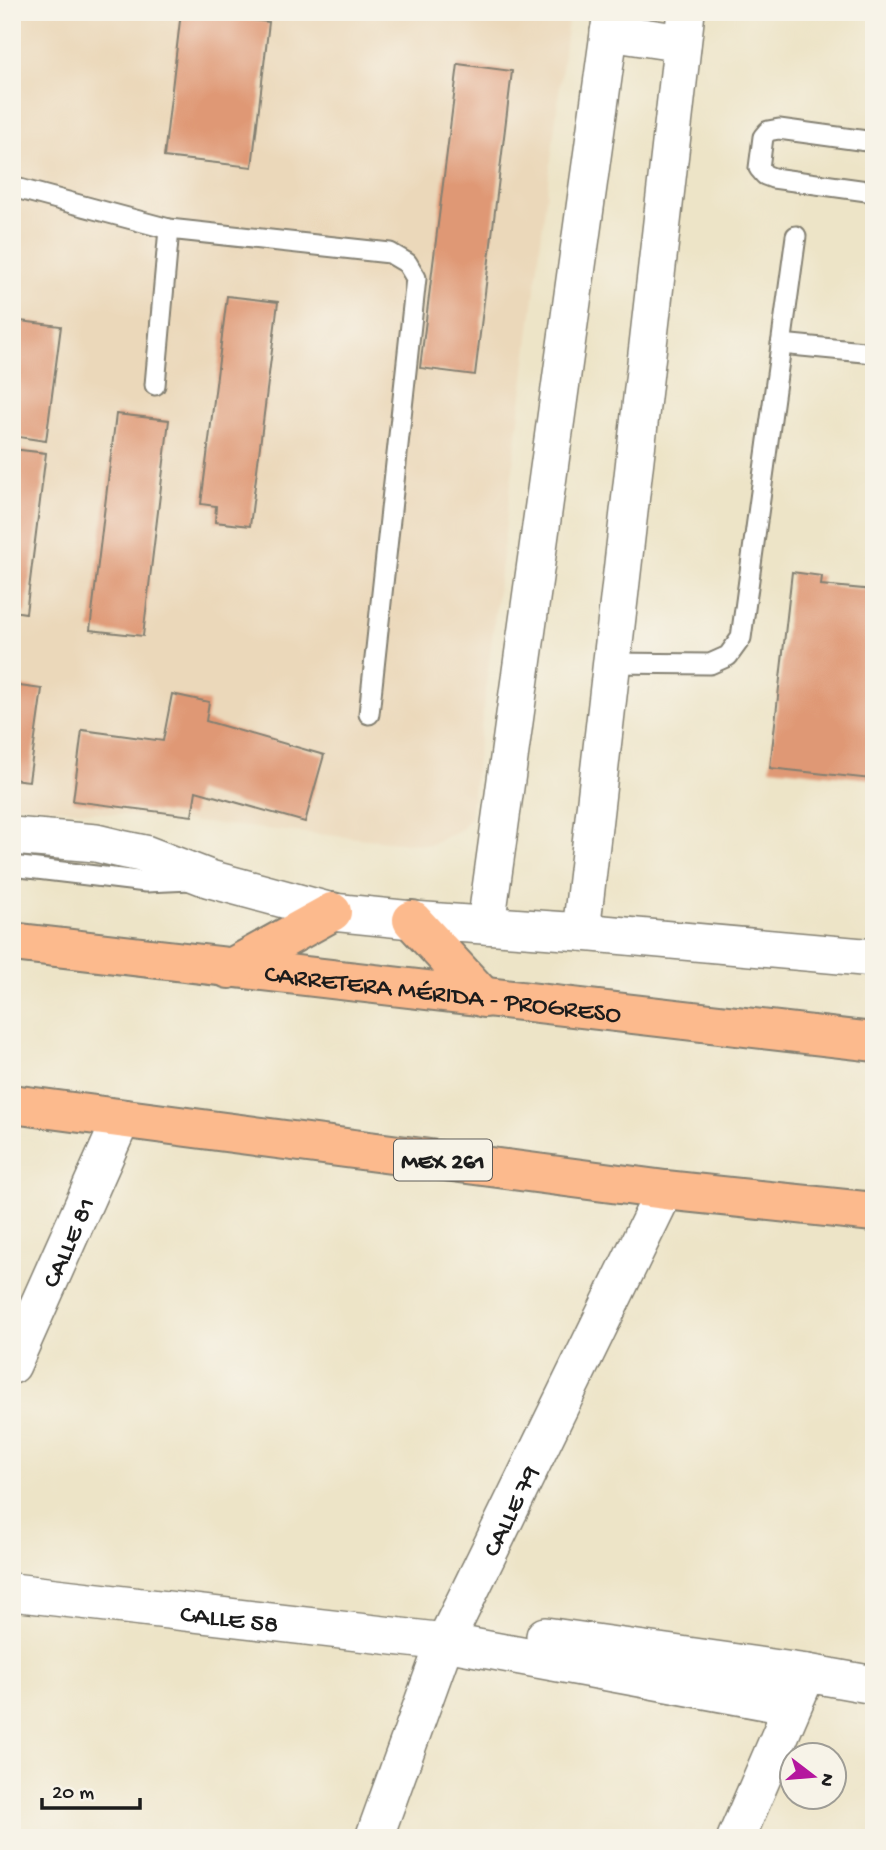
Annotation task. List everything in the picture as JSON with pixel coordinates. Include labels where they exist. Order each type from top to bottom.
[{"type":"highway","points":[[229,968],[332,912]]},
{"type":"highway","points":[[412,920],[484,998]]},
{"type":"highway","name":"CARRETERA MÉRIDA - PROGRESO","points":[[12,942],[874,1042]]},
{"type":"highway","name":"MEX 261","points":[[12,1104],[665,1189],[874,1212]]},
{"type":"street","points":[[486,925],[611,22],[684,28],[581,932]]},
{"type":"street","points":[[12,836],[96,844],[145,854],[210,879],[332,912],[874,958]]},
{"type":"street","name":"CALLE 81","points":[[12,1365],[122,1118]]},
{"type":"street","name":"CALLE 79","points":[[374,1838],[450,1632],[665,1189]]},
{"type":"street","name":"CALLE 58","points":[[12,1592],[450,1632],[799,1690],[873,1684]]},
{"type":"street","points":[[736,1838],[799,1690]]},
{"type":"lane","points":[[874,142],[779,129],[768,131],[763,137],[759,168],[765,175],[773,178],[874,192]]},
{"type":"lane","points":[[12,187],[169,229],[390,253],[408,263],[416,278],[369,714]]},
{"type":"lane","points":[[155,385],[169,229]]},
{"type":"lane","points":[[611,663],[710,664],[728,656],[741,638],[796,236]]},
{"type":"lane","points":[[781,344],[874,353]]},
{"type":"lane","points":[[12,866],[146,882],[210,879]]},
{"type":"shaded area","points":[[12,12],[569,12],[470,817],[462,829],[429,845],[12,804]]},
{"type":"building","points":[[181,12],[269,22],[252,167],[164,157]]},
{"type":"building","points":[[458,64],[512,71],[475,375],[420,368]]},
{"type":"building","points":[[227,296],[278,302],[250,526],[215,522],[216,506],[201,504]]},
{"type":"building","points":[[12,320],[61,326],[46,441],[12,436]]},
{"type":"building","points":[[116,414],[169,420],[143,636],[90,630]]},
{"type":"building","points":[[12,449],[46,453],[26,613],[12,611]]},
{"type":"building","points":[[792,572],[822,576],[821,585],[874,590],[874,753],[871,779],[770,768]]},
{"type":"building","points":[[12,685],[42,689],[29,781],[12,779]]},
{"type":"building","points":[[172,694],[209,702],[206,721],[324,755],[305,822],[196,791],[192,816],[73,801],[82,730],[163,741]]}]
